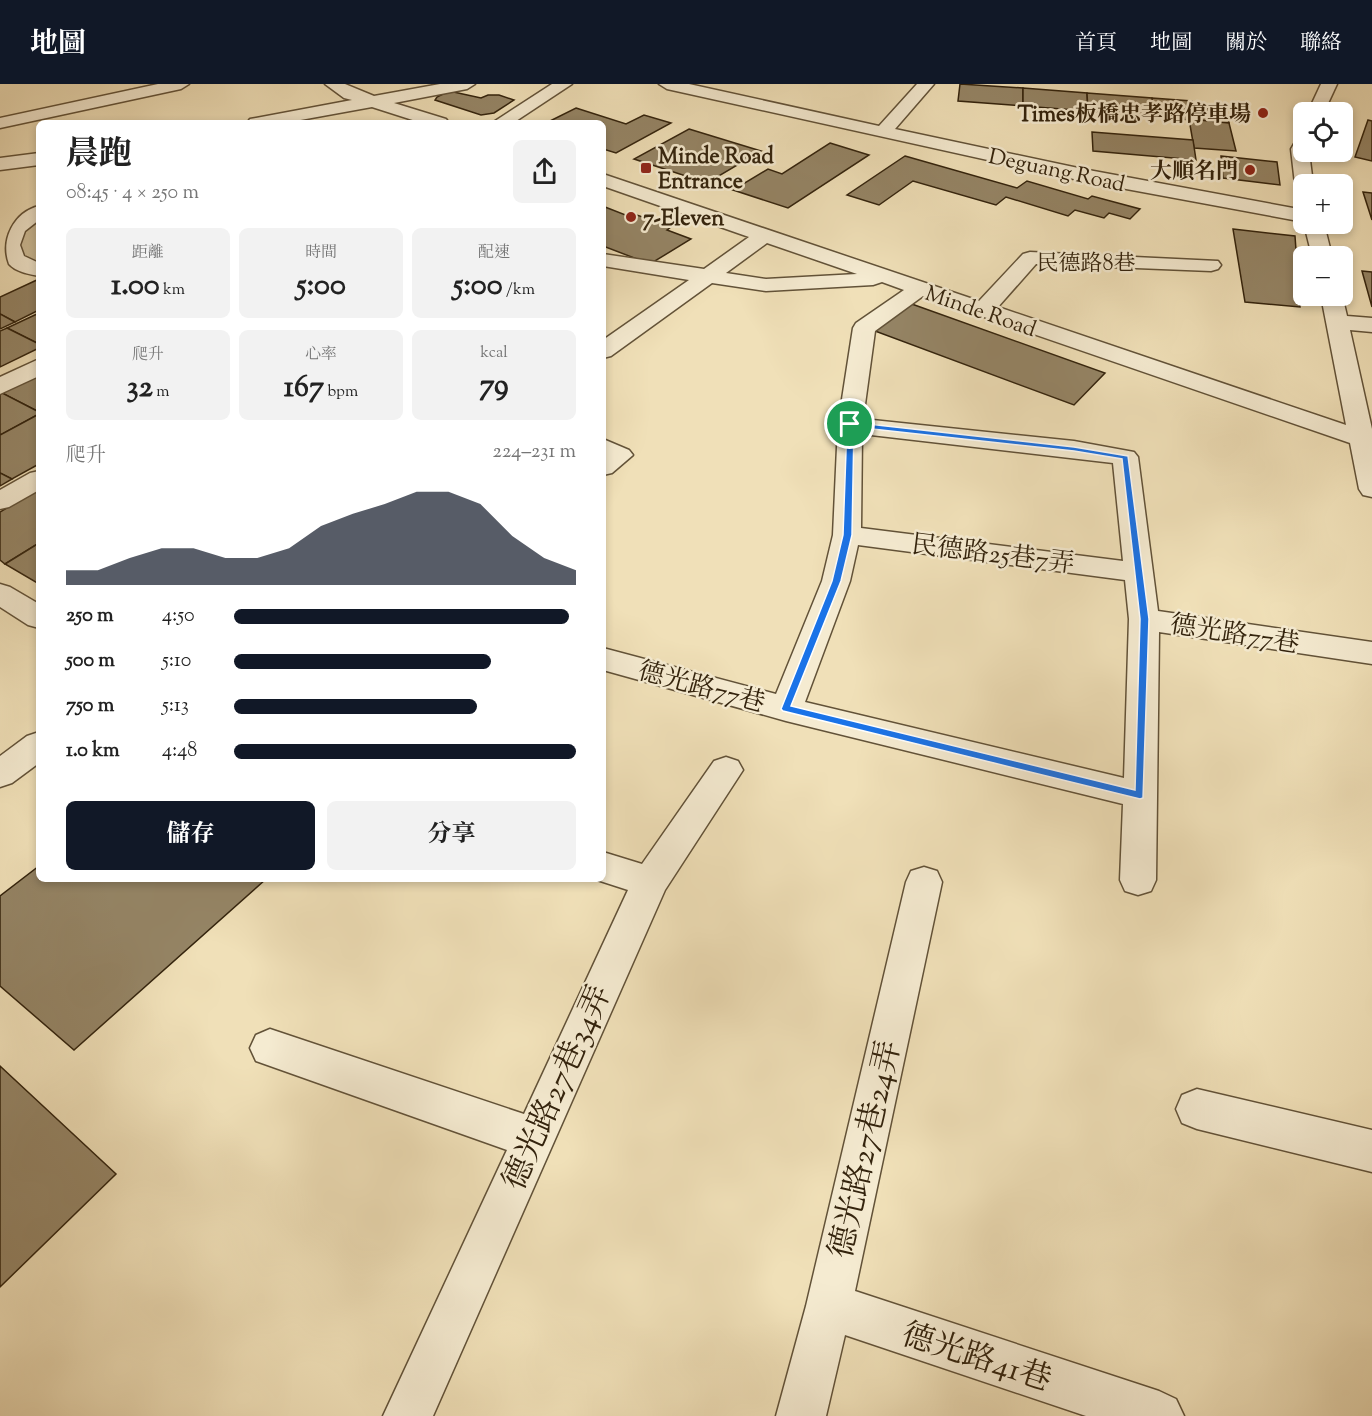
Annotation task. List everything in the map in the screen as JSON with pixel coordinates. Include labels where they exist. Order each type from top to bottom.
[{"type":"street","points":[[0,123],[181,84]]},
{"type":"street","points":[[333,84],[350,94],[431,120]]},
{"type":"street","points":[[273,120],[467,84]]},
{"type":"street","points":[[506,120],[564,84]]},
{"type":"street","name":"Deguang Road","points":[[667,84],[1083,175],[1293,214]]},
{"type":"street","points":[[883,132],[926,84]]},
{"type":"street","points":[[1321,102],[1329,84]]},
{"type":"street","points":[[0,164],[36,159]]},
{"type":"street","name":"Minde Road","points":[[606,181],[1360,438]]},
{"type":"street","points":[[12,209],[36,213]]},
{"type":"street","points":[[36,214],[16,225],[4,238],[4,251],[9,259],[36,270]]},
{"type":"street","points":[[606,349],[765,235]]},
{"type":"street","name":"民德路8巷","points":[[983,310],[1030,258],[1211,265]]},
{"type":"street","points":[[606,260],[766,285],[889,278]]},
{"type":"street","points":[[11,279],[36,270]]},
{"type":"street","points":[[786,709],[836,581],[848,535],[850,424],[864,328],[919,289]]},
{"type":"street","points":[[1334,306],[1363,400],[1360,438],[1372,489]]},
{"type":"street","points":[[1338,322],[1372,325]]},
{"type":"street","points":[[0,387],[36,368]]},
{"type":"street","points":[[850,424],[1074,449],[1125,457],[1144,619]]},
{"type":"street","points":[[606,448],[620,454],[606,465]]},
{"type":"street","points":[[0,501],[36,481]]},
{"type":"street","name":"民德路25巷7弄","points":[[848,535],[1138,572]]},
{"type":"street","points":[[0,594],[36,616]]},
{"type":"street","name":"德光路77巷","points":[[606,660],[786,709],[1140,795],[1144,619],[1372,653]]},
{"type":"street","points":[[0,774],[36,747]]},
{"type":"street","name":"德光路27巷34弄","points":[[408,1416],[650,882],[726,770]]},
{"type":"street","points":[[1138,880],[1140,795]]},
{"type":"street","points":[[606,868],[650,882]]},
{"type":"street","name":"德光路27巷24弄","points":[[801,1416],[829,1306],[924,882]]},
{"type":"street","points":[[270,1048],[533,1138]]},
{"type":"street","points":[[1197,1109],[1372,1150]]},
{"type":"street","name":"德光路41巷","points":[[829,1306],[1159,1416]]},
{"type":"shaded area","points":[[36,218],[36,266],[23,262],[9,241]]},
{"type":"building","points":[[960,84],[1023,88],[1023,106],[958,101]]},
{"type":"building","points":[[1023,88],[1087,93],[1088,111],[1023,106]]},
{"type":"building","points":[[449,91],[481,98],[488,95],[499,95],[514,100],[494,113],[481,115],[435,100]]},
{"type":"building","points":[[1087,93],[1152,98],[1154,117],[1088,111]]},
{"type":"building","points":[[1152,98],[1192,101],[1193,107],[1226,110],[1229,123],[1154,117]]},
{"type":"building","points":[[576,108],[626,124],[644,115],[671,123],[616,153],[606,150],[606,120],[552,120]]},
{"type":"building","points":[[1189,119],[1229,123],[1236,151],[1194,148]]},
{"type":"building","points":[[1368,120],[1372,121],[1372,161],[1355,157]]},
{"type":"building","points":[[689,129],[761,151],[707,183],[634,159]]},
{"type":"building","points":[[1092,132],[1193,140],[1196,160],[1093,151]]},
{"type":"building","points":[[830,143],[869,155],[788,208],[733,190],[768,169],[782,174]]},
{"type":"building","points":[[905,156],[1017,188],[1027,181],[1088,199],[1092,196],[1140,209],[1130,219],[1109,213],[1104,218],[1075,210],[1068,216],[1006,197],[996,205],[913,181],[879,205],[847,195]]},
{"type":"building","name":"大順名門","points":[[1221,156],[1277,162],[1280,185],[1223,178]]},
{"type":"building","points":[[1363,192],[1372,193],[1372,220]]},
{"type":"building","points":[[606,207],[633,218],[637,215],[671,227],[667,230],[691,239],[650,264],[606,247]]},
{"type":"building","points":[[1233,229],[1295,236],[1293,306],[1300,307],[1245,302]]},
{"type":"building","points":[[1362,271],[1372,272],[1372,307]]},
{"type":"building","points":[[36,280],[36,312],[15,322],[0,314],[0,297]]},
{"type":"building","points":[[909,303],[1105,373],[1074,405],[875,331]]},
{"type":"building","points":[[0,314],[15,322],[0,329]]},
{"type":"building","points":[[36,314],[36,342],[7,328]]},
{"type":"building","points":[[7,328],[36,342],[36,349],[0,367],[0,331]]},
{"type":"building","points":[[36,371],[36,410],[0,392],[0,389]]},
{"type":"building","points":[[0,392],[36,410],[36,416],[0,435]]},
{"type":"building","points":[[36,416],[36,466],[12,479],[0,473],[0,435]]},
{"type":"building","points":[[0,473],[12,479],[0,486]]},
{"type":"building","points":[[36,491],[36,545],[5,564],[0,560],[0,512]]},
{"type":"building","points":[[36,545],[36,582],[5,564]]},
{"type":"building","points":[[36,868],[36,882],[263,882],[74,1050],[0,986],[0,896]]},
{"type":"building","points":[[0,1066],[116,1174],[0,1287]]},
{"type":"place","name":"Times板橋忠孝路停車場","points":[[1263,113]]},
{"type":"place","name":"Minde Road Entrance","points":[[646,168]]},
{"type":"place","name":"大順名門","points":[[1250,170]]},
{"type":"place","name":"7-Eleven","points":[[631,217]]},
{"type":"route","points":[[850,424],[1074,449],[1125,457],[1144,619],[1140,795],[786,709],[836,581],[848,535],[850,424]]}]
